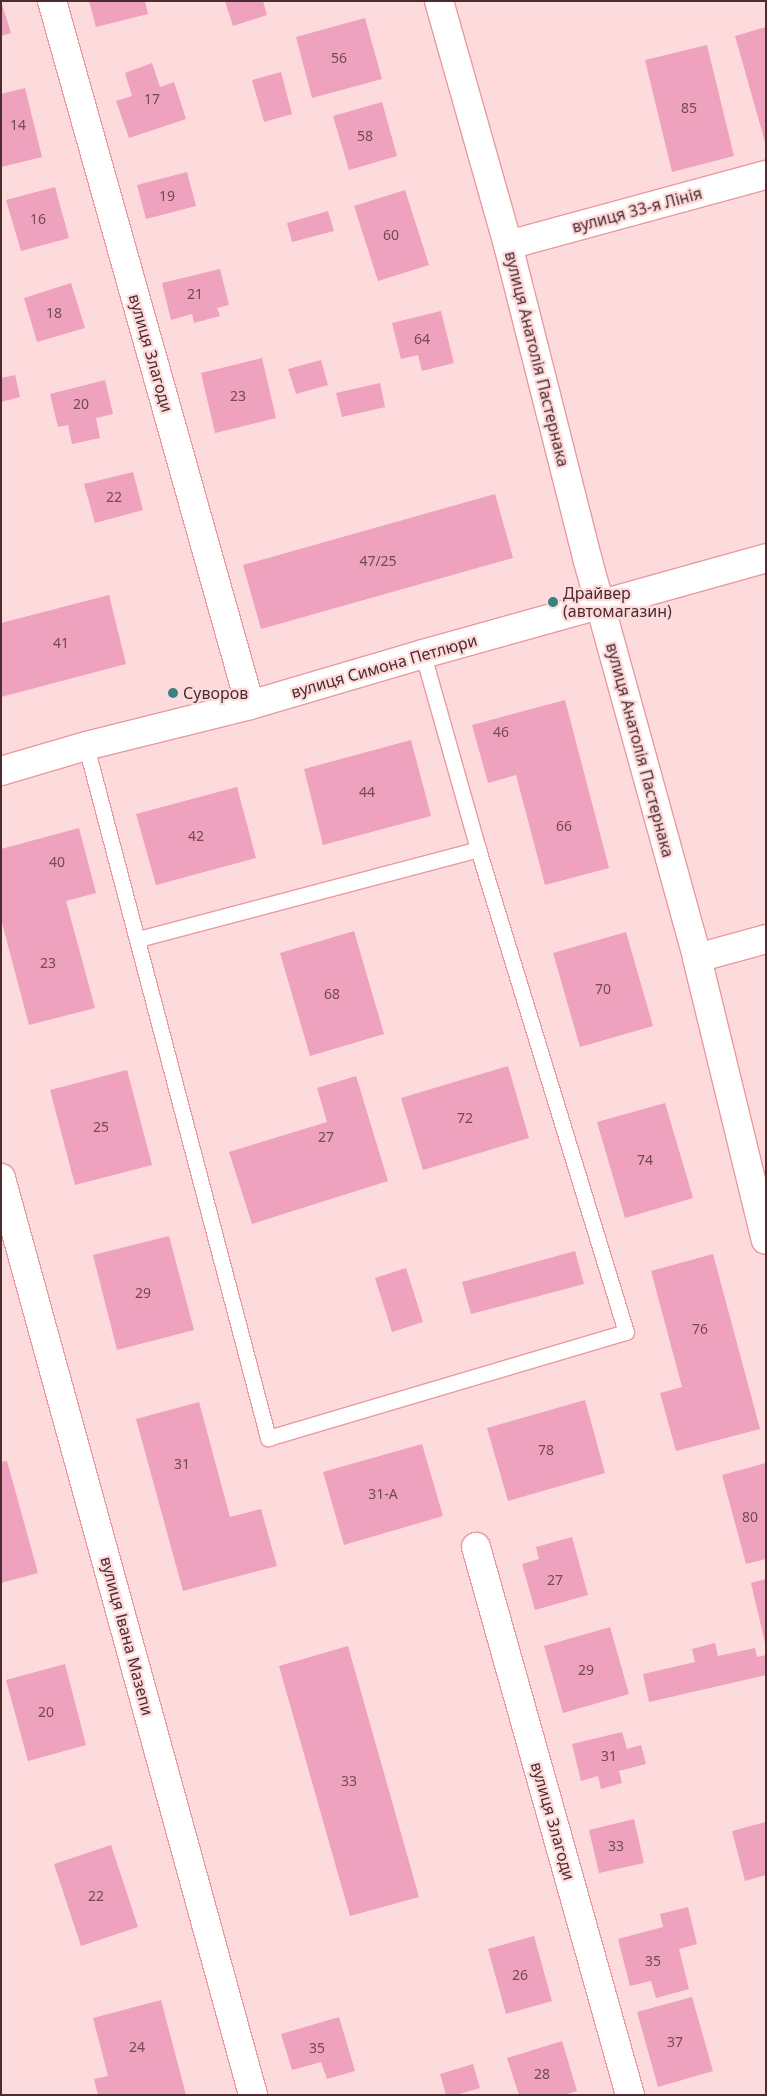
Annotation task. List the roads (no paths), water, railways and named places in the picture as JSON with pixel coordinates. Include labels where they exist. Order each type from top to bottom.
[{"type":"street","name":"вулиця Злагоди","points":[[52,1],[250,705]]},
{"type":"street","name":"вулиця Анатолія Пастернака","points":[[439,1],[508,245],[600,604],[698,958],[766,1238]]},
{"type":"street","name":"вулиця 33-я Лінія","points":[[508,245],[766,175]]},
{"type":"street","name":"вулиця Симона Петлюри","points":[[1,771],[86,746],[250,705],[423,654],[766,558]]},
{"type":"street","points":[[698,958],[766,939]]},
{"type":"street","name":"вулиця Івана Мазепи","points":[[1,1178],[252,2095]]},
{"type":"street","name":"вулиця Злагоди","points":[[476,1547],[630,2095]]},
{"type":"lane","points":[[86,746],[268,1438],[626,1332],[478,849],[423,654]]},
{"type":"lane","points":[[138,939],[478,849]]},
{"type":"place","name":"Драйвер (автомагазин)","points":[[553,602]]},
{"type":"place","name":"Суворов","points":[[173,693]]}]
